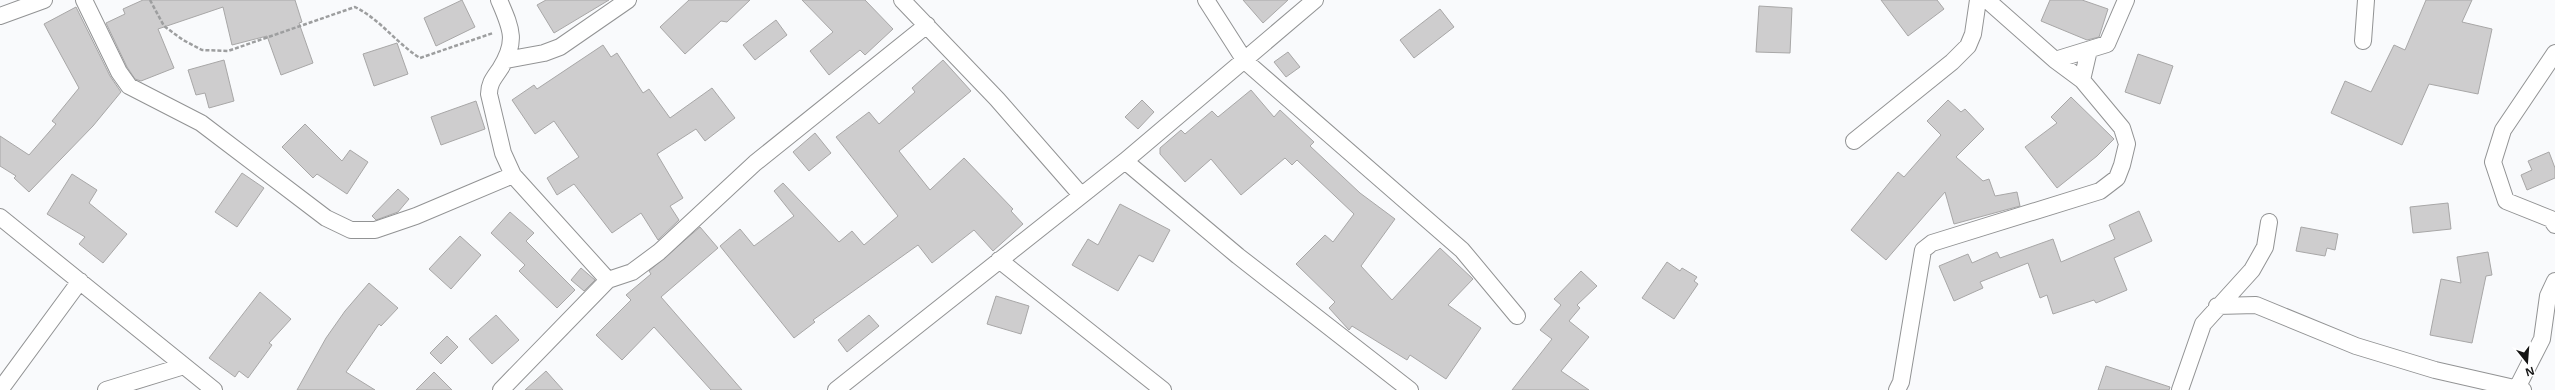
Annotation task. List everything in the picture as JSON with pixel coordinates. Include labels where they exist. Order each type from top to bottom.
[{"type":"street","points":[[0,16],[44,0]]},
{"type":"street","points":[[84,0],[118,72],[129,86],[201,123],[326,218],[351,230],[375,230],[416,216],[513,175]]},
{"type":"street","points":[[499,0],[510,27],[512,42],[506,60],[489,85],[489,94],[503,153],[513,175],[608,280]]},
{"type":"street","points":[[506,60],[544,53],[560,47],[628,0]]},
{"type":"street","points":[[902,0],[1002,105],[1081,195]]},
{"type":"street","points":[[1206,0],[1245,61],[1462,250],[1518,316]]},
{"type":"street","points":[[836,390],[1125,161],[1245,61],[1315,0]]},
{"type":"street","points":[[1854,141],[1952,62],[1968,46],[1972,34],[1978,0]]},
{"type":"street","points":[[1897,390],[1900,382],[1924,250],[1932,243],[2100,191],[2117,178],[2127,144],[2122,128],[2082,80],[2055,60],[1987,0]]},
{"type":"street","points":[[2055,60],[2107,44],[2126,0]]},
{"type":"street","points":[[2363,41],[2366,0]]},
{"type":"street","points":[[501,390],[608,280],[632,272],[659,252],[755,163],[927,25]]},
{"type":"street","points":[[2082,80],[2089,50]]},
{"type":"street","points":[[2555,53],[2503,130],[2493,162],[2506,201],[2551,219],[2555,226]]},
{"type":"street","points":[[1125,161],[1238,256],[1410,390]]},
{"type":"street","points":[[0,217],[214,390]]},
{"type":"street","points":[[2180,390],[2203,324],[2217,306],[2252,270],[2265,247],[2268,222]]},
{"type":"street","points":[[999,260],[1163,390]]},
{"type":"street","points":[[0,390],[80,281]]},
{"type":"street","points":[[2217,306],[2256,305],[2356,346],[2435,370],[2520,389],[2542,339],[2548,296],[2555,281]]},
{"type":"street","points":[[106,390],[184,366]]},
{"type":"path","points":[[150,0],[164,26],[183,40],[202,50],[228,51],[355,7],[373,16],[401,46],[420,58],[510,27]]},
{"type":"building","points":[[143,0],[295,0],[302,22],[299,23],[313,63],[281,75],[267,36],[232,45],[223,7],[158,29],[174,68],[141,81],[135,79],[127,67],[106,23],[125,14],[123,9]]},
{"type":"building","points":[[462,0],[475,27],[436,46],[424,18]]},
{"type":"building","points":[[546,0],[609,0],[554,33],[537,5]]},
{"type":"building","points":[[689,0],[750,0],[727,22],[721,21],[685,54],[660,27]]},
{"type":"building","points":[[802,0],[865,0],[893,29],[865,55],[860,50],[829,75],[810,51],[833,32]]},
{"type":"building","points":[[1243,0],[1288,0],[1263,23]]},
{"type":"building","points":[[1881,0],[1937,0],[1944,9],[1908,36]]},
{"type":"building","points":[[2050,0],[2082,0],[2108,9],[2099,37],[2087,40],[2041,21]]},
{"type":"building","points":[[2426,0],[2472,0],[2462,22],[2492,29],[2478,94],[2429,84],[2402,145],[2331,113],[2345,81],[2371,92],[2394,45],[2405,50]]},
{"type":"building","points":[[1759,6],[1792,8],[1790,53],[1756,52]]},
{"type":"building","points":[[76,7],[110,76],[121,92],[93,126],[29,192],[14,178],[16,176],[0,166],[0,136],[29,155],[56,124],[52,121],[79,88],[44,24]]},
{"type":"building","points":[[1440,9],[1454,27],[1414,58],[1400,40]]},
{"type":"building","points":[[776,20],[787,35],[755,60],[743,45]]},
{"type":"building","points":[[397,43],[408,74],[374,86],[363,54]]},
{"type":"building","points":[[603,45],[611,57],[617,53],[643,93],[649,89],[670,118],[712,88],[735,118],[705,141],[696,129],[657,154],[683,198],[670,206],[679,220],[658,240],[641,213],[612,233],[574,184],[557,195],[547,178],[579,157],[554,121],[535,134],[512,100],[534,85],[537,89]]},
{"type":"building","points":[[1288,52],[1300,67],[1286,77],[1274,62]]},
{"type":"building","points":[[2138,54],[2173,66],[2160,104],[2125,92]]},
{"type":"building","points":[[224,60],[234,101],[209,108],[205,93],[196,95],[188,70]]},
{"type":"building","points":[[943,60],[971,91],[899,151],[930,190],[964,158],[1013,209],[1011,211],[1023,224],[993,251],[974,230],[932,263],[918,245],[813,320],[815,322],[794,338],[720,246],[740,229],[754,246],[794,216],[774,191],[783,183],[839,242],[852,231],[864,245],[898,216],[836,137],[869,112],[879,124],[915,92],[912,88]]},
{"type":"building","points":[[1251,90],[1274,117],[1280,110],[1314,142],[1310,146],[1360,193],[1395,219],[1361,266],[1392,300],[1440,248],[1473,279],[1448,305],[1481,328],[1446,379],[1410,355],[1407,360],[1352,326],[1349,330],[1329,308],[1335,302],[1296,264],[1325,235],[1333,242],[1354,214],[1297,160],[1292,165],[1285,158],[1241,195],[1211,159],[1185,182],[1160,154],[1160,148],[1181,130],[1185,134],[1212,111],[1218,117]]},
{"type":"building","points":[[2071,97],[2114,139],[2097,156],[2057,188],[2025,147],[2057,123],[2051,117]]},
{"type":"building","points":[[1142,100],[1154,112],[1138,129],[1125,117]]},
{"type":"building","points":[[1948,100],[1961,112],[1965,109],[1984,129],[1956,157],[1983,181],[1989,179],[1995,196],[2017,192],[2020,206],[1954,224],[1945,192],[1886,260],[1851,230],[1898,172],[1904,177],[1941,135],[1927,121]]},
{"type":"building","points":[[476,101],[485,129],[441,145],[431,117]]},
{"type":"building","points":[[305,124],[342,161],[350,150],[368,162],[347,194],[317,174],[313,178],[282,147]]},
{"type":"building","points":[[815,133],[831,153],[809,171],[793,152]]},
{"type":"building","points":[[2549,152],[2555,168],[2555,178],[2527,190],[2521,175],[2532,170],[2528,161]]},
{"type":"building","points":[[242,173],[264,188],[237,227],[215,212]]},
{"type":"building","points":[[72,174],[97,190],[89,203],[127,234],[103,263],[79,244],[85,237],[47,214]]},
{"type":"building","points":[[398,189],[409,199],[398,212],[376,220],[372,216]]},
{"type":"building","points":[[2448,203],[2451,229],[2413,233],[2410,207]]},
{"type":"building","points":[[1120,204],[1170,230],[1153,262],[1139,255],[1118,291],[1072,265],[1088,239],[1098,245]]},
{"type":"building","points":[[2139,211],[2152,241],[2114,258],[2127,290],[2096,303],[2094,300],[2053,314],[2047,295],[2040,298],[2028,263],[1980,282],[1983,288],[1954,301],[1939,266],[1968,254],[1972,263],[1997,252],[2000,258],[2053,239],[2061,262],[2115,239],[2109,225]]},
{"type":"building","points":[[510,212],[534,233],[526,241],[575,290],[557,308],[519,271],[525,265],[491,233]]},
{"type":"building","points":[[700,227],[718,248],[661,297],[742,390],[711,390],[654,327],[622,360],[596,335],[631,300],[626,295],[651,274],[649,271]]},
{"type":"building","points":[[2301,227],[2338,234],[2335,250],[2327,248],[2325,256],[2296,251]]},
{"type":"building","points":[[460,236],[481,255],[451,289],[429,269]]},
{"type":"building","points":[[2488,252],[2492,275],[2486,276],[2472,343],[2430,335],[2441,279],[2461,283],[2457,257]]},
{"type":"building","points":[[1667,262],[1680,271],[1682,268],[1697,277],[1694,281],[1698,284],[1674,319],[1642,298]]},
{"type":"building","points":[[581,268],[595,280],[584,291],[571,280]]},
{"type":"building","points":[[1581,271],[1597,286],[1577,305],[1580,308],[1569,321],[1589,337],[1561,371],[1589,390],[1512,390],[1552,339],[1540,330],[1561,305],[1554,299]]},
{"type":"building","points":[[369,283],[398,308],[381,326],[379,324],[346,372],[375,390],[297,390],[326,338],[345,311]]},
{"type":"building","points":[[260,292],[291,319],[269,343],[272,345],[248,378],[239,371],[235,377],[209,358]]},
{"type":"building","points":[[996,296],[1029,306],[1021,334],[987,324]]},
{"type":"building","points":[[496,315],[519,340],[492,364],[469,339]]},
{"type":"building","points":[[869,315],[879,326],[847,352],[838,340]]},
{"type":"building","points":[[447,336],[458,347],[441,364],[430,353]]},
{"type":"building","points":[[2106,366],[2170,387],[2169,390],[2098,390]]},
{"type":"building","points":[[546,371],[563,390],[525,390]]},
{"type":"building","points":[[434,372],[452,390],[416,390]]}]
